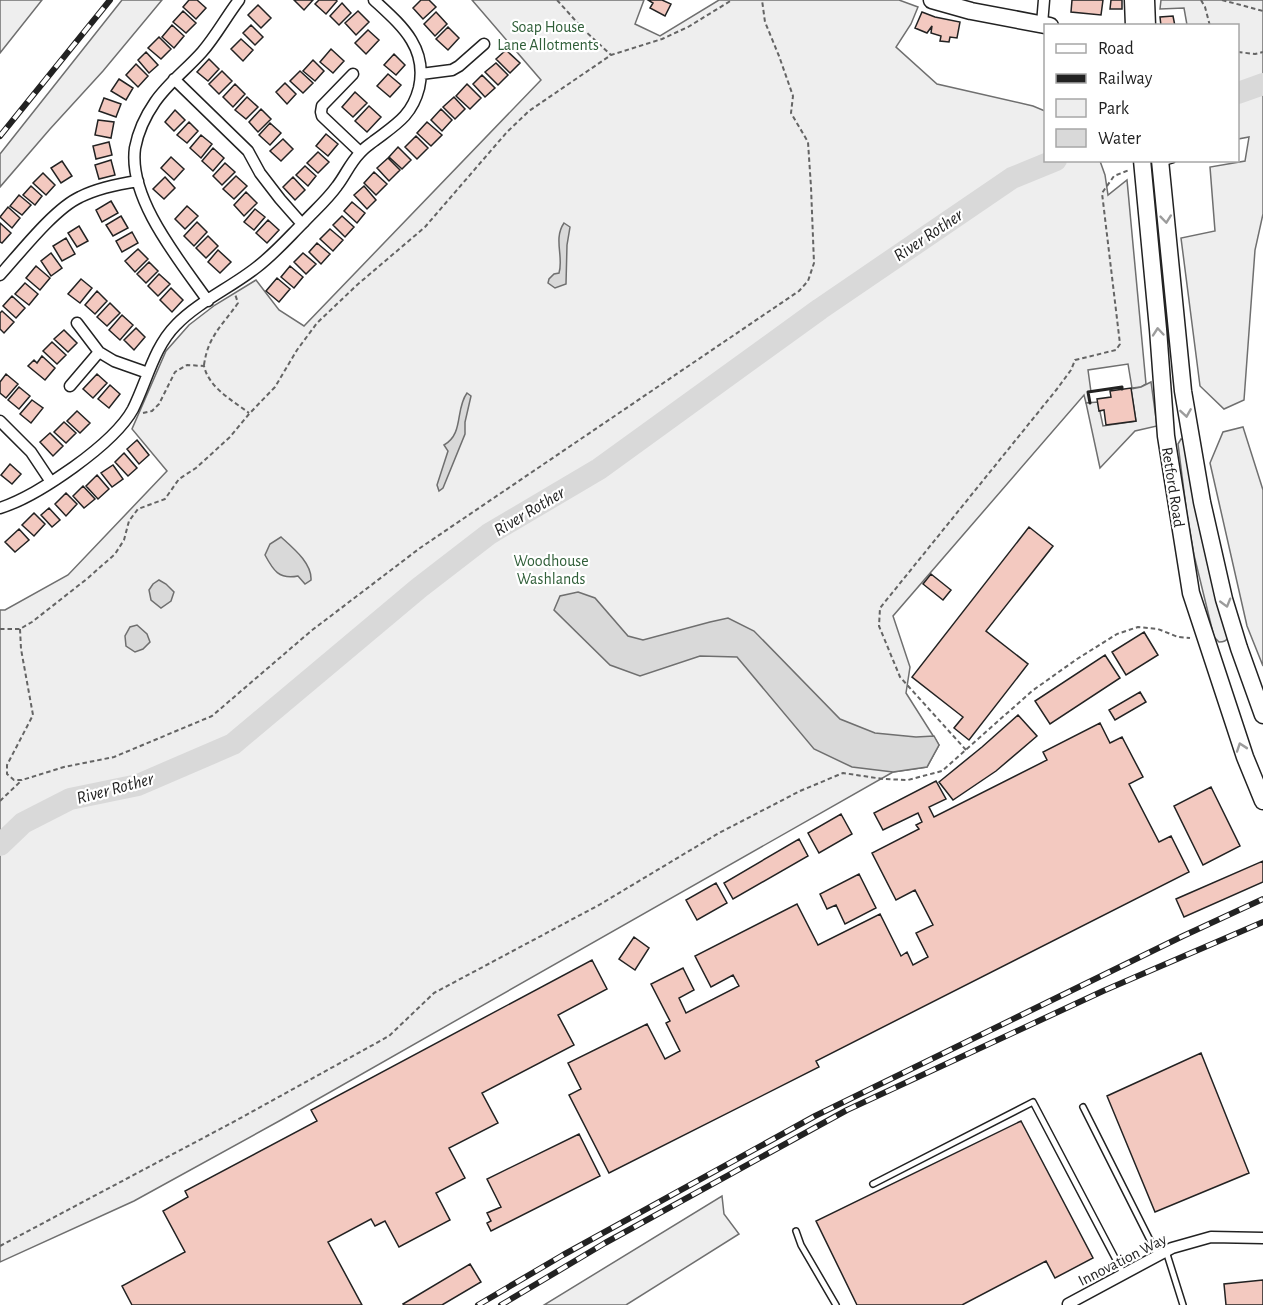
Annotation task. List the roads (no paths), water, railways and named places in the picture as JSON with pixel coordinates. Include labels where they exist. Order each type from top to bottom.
[{"type":"main road","points":[[1133,0],[1134,24]]},
{"type":"main road","points":[[1146,0],[1147,24]]},
{"type":"main road","points":[[935,1],[970,11],[1044,25]]},
{"type":"main road","name":"Retford Road","points":[[1164,162],[1183,391],[1202,502],[1224,599],[1263,716]]},
{"type":"main road","name":"Retford Road","points":[[1142,164],[1166,436],[1191,593],[1245,757],[1263,801]]},
{"type":"street","points":[[208,301],[153,221],[138,181],[135,148],[139,133],[155,101],[201,52],[239,0]]},
{"type":"street","points":[[0,508],[51,482],[79,462],[122,425],[131,411],[159,349],[176,325],[232,286],[277,250],[327,199],[360,152],[408,114],[417,95],[421,74],[414,42],[374,0]]},
{"type":"street","points":[[1044,0],[1046,24]]},
{"type":"street","points":[[421,74],[452,70],[484,44]]},
{"type":"street","points":[[353,74],[322,106],[321,112],[322,116],[360,152]]},
{"type":"street","points":[[174,80],[248,152],[260,173],[302,224]]},
{"type":"street","points":[[0,275],[66,205],[99,189],[138,181]]},
{"type":"street","points":[[77,323],[99,352],[114,361],[148,373]]},
{"type":"street","points":[[70,386],[99,352]]},
{"type":"street","points":[[0,421],[31,452],[51,482]]},
{"type":"street","name":"Innovation Way","points":[[1066,1304],[1172,1248],[1210,1237],[1263,1238]]},
{"type":"lane","points":[[873,1184],[1033,1102],[1123,1273]]},
{"type":"lane","points":[[1083,1107],[1162,1253],[1183,1305]]},
{"type":"lane","points":[[796,1231],[801,1245],[836,1305]]},
{"type":"water","points":[[564,223],[570,227],[566,284],[555,288],[548,283],[554,274],[559,273],[559,235]]},
{"type":"water","points":[[467,393],[471,396],[465,422],[465,434],[443,488],[439,491],[437,485],[448,451],[444,445],[457,428],[463,399]]},
{"type":"water","points":[[281,537],[305,562],[311,580],[305,584],[298,576],[286,577],[277,573],[265,555],[270,544]]},
{"type":"water","points":[[159,580],[174,592],[171,601],[161,608],[151,600],[149,590]]},
{"type":"water","points":[[578,592],[595,598],[628,636],[643,640],[728,618],[754,631],[840,719],[875,733],[916,737],[934,736],[939,745],[927,767],[893,772],[852,767],[814,749],[737,657],[700,656],[640,676],[610,665],[554,610],[560,596]]},
{"type":"water","points":[[137,625],[147,634],[150,642],[143,649],[135,652],[126,646],[125,636],[130,627]]},
{"type":"waterway","name":"River Rother","points":[[1239,93],[1263,84]]},
{"type":"waterway","name":"River Rother","points":[[0,845],[23,823],[70,799],[138,785],[233,744],[419,588],[489,534],[599,469],[820,309],[1012,178],[1051,162]]},
{"type":"railway","points":[[0,136],[110,0]]},
{"type":"railway","points":[[478,1305],[563,1255],[815,1116],[1263,899]]},
{"type":"railway","points":[[501,1305],[605,1243],[847,1110],[1103,991],[1263,922]]},
{"type":"park label","name":"Soap House Lane Allotments","points":[[548,35]]},
{"type":"park label","name":"Woodhouse Washlands","points":[[551,569]]}]
